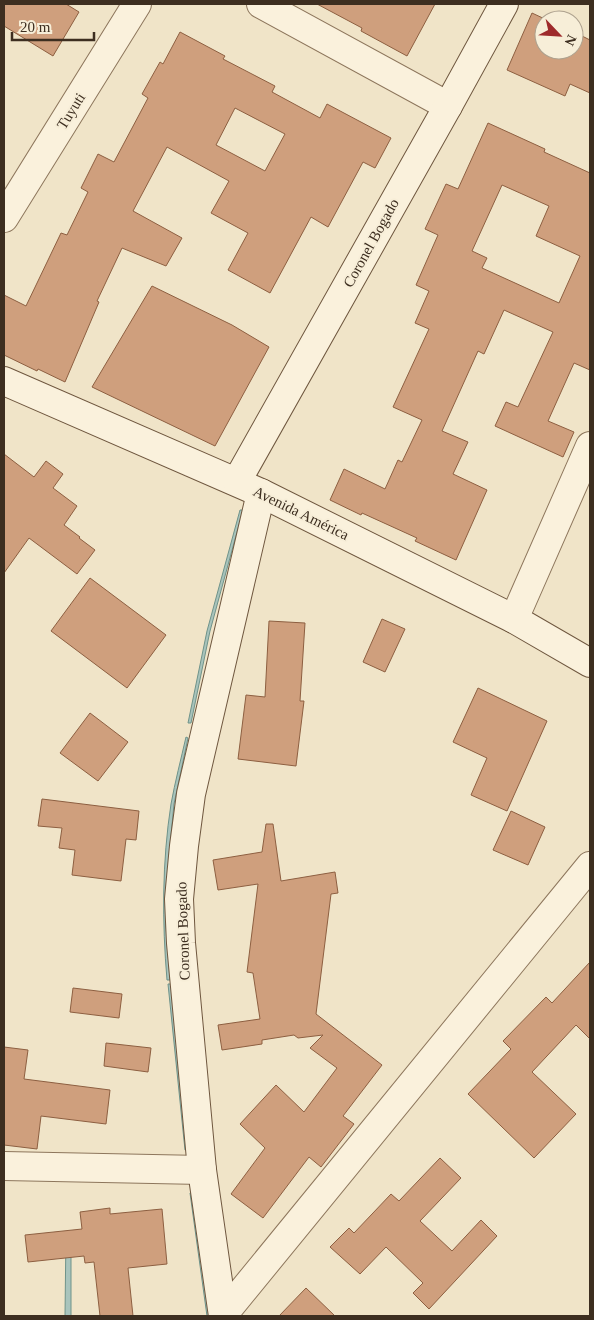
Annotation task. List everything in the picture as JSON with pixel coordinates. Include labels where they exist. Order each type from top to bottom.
[{"type":"street","name":"Tuyuti","points":[[4,218],[137,4]]},
{"type":"street","points":[[261,4],[448,106]]},
{"type":"street","name":"Coronel Bogado","points":[[223,1316],[202,1170],[181,943],[179,899],[191,794],[249,487],[448,106],[504,4]]},
{"type":"street","name":"Avenida América","points":[[4,381],[249,487],[514,619],[590,664]]},
{"type":"street","points":[[514,619],[590,446]]},
{"type":"street","points":[[223,1316],[590,866]]},
{"type":"street","points":[[4,1166],[202,1170]]},
{"type":"water","points":[[240,510],[243,510],[210,631],[191,723],[188,723],[207,631]]},
{"type":"water","points":[[186,737],[188,738],[174,804],[169,856],[166,926],[170,980],[167,980],[164,936],[164,870],[171,804]]},
{"type":"water","points":[[168,984],[171,984],[187,1150],[185,1150]]},
{"type":"water","points":[[193,1192],[210,1316],[207,1316],[190,1193]]},
{"type":"water","points":[[66,1232],[71,1233],[71,1316],[65,1316]]},
{"type":"building","points":[[4,4],[66,4],[79,12],[53,56],[4,26]]},
{"type":"building","points":[[317,4],[435,4],[407,56],[361,31],[362,28]]},
{"type":"building","points":[[532,13],[534,14],[534,60],[584,60],[584,37],[590,40],[590,93],[570,84],[565,96],[507,70]]},
{"type":"building","points":[[180,32],[225,56],[223,59],[275,86],[272,92],[320,118],[327,104],[391,138],[375,168],[363,162],[328,227],[311,217],[270,293],[228,270],[248,233],[211,213],[229,181],[167,147],[133,211],[182,238],[166,266],[122,248],[97,301],[99,302],[65,382],[4,355],[4,295],[26,306],[61,233],[67,235],[88,192],[81,188],[98,154],[114,162],[148,98],[142,94],[160,62],[163,64]],"holes":[[[235,108],[285,134],[265,171],[216,145]]]},
{"type":"building","points":[[488,123],[545,149],[544,152],[590,173],[590,370],[574,363],[548,421],[574,432],[563,457],[495,426],[506,402],[518,407],[553,332],[504,310],[484,354],[478,351],[442,431],[468,442],[453,474],[487,490],[456,560],[415,541],[417,538],[330,500],[344,469],[385,489],[398,460],[402,462],[422,420],[393,407],[429,329],[415,323],[429,291],[416,285],[438,235],[425,229],[446,184],[458,189]],"holes":[[[502,185],[549,206],[536,236],[580,256],[559,303],[482,268],[487,258],[472,251]]]},
{"type":"building","points":[[152,286],[232,325],[269,347],[215,446],[92,387]]},
{"type":"building","points":[[4,454],[34,477],[46,461],[63,474],[53,488],[77,506],[64,525],[95,550],[77,574],[29,538],[4,573]]},
{"type":"building","points":[[90,578],[166,635],[127,688],[51,631]]},
{"type":"building","points":[[382,619],[405,629],[385,672],[363,662]]},
{"type":"building","points":[[269,621],[305,623],[300,701],[304,701],[296,766],[238,759],[246,695],[265,697]]},
{"type":"building","points":[[478,688],[547,721],[507,811],[471,795],[487,758],[453,742]]},
{"type":"building","points":[[90,713],[128,742],[98,781],[60,753]]},
{"type":"building","points":[[42,799],[139,811],[136,840],[126,839],[121,881],[72,875],[75,850],[59,848],[62,828],[38,826]]},
{"type":"building","points":[[511,811],[545,827],[528,865],[493,850]]},
{"type":"building","points":[[266,824],[273,824],[281,881],[335,872],[338,893],[331,894],[316,1014],[382,1065],[343,1116],[354,1124],[321,1167],[309,1157],[263,1218],[231,1194],[265,1148],[240,1124],[276,1085],[304,1112],[337,1068],[310,1048],[323,1035],[298,1038],[294,1035],[262,1040],[262,1044],[222,1050],[218,1025],[260,1019],[253,973],[247,972],[258,884],[218,890],[213,860],[262,852]]},
{"type":"building","points":[[590,962],[590,1039],[576,1025],[532,1072],[576,1114],[534,1158],[468,1094],[511,1049],[503,1041],[546,997],[552,1003]]},
{"type":"building","points":[[73,988],[122,994],[119,1018],[70,1012]]},
{"type":"building","points":[[106,1043],[151,1048],[148,1072],[104,1066]]},
{"type":"building","points":[[4,1047],[28,1050],[24,1079],[110,1090],[106,1124],[41,1116],[37,1149],[4,1145]]},
{"type":"building","points":[[440,1158],[461,1178],[420,1221],[452,1251],[481,1220],[497,1236],[429,1309],[413,1293],[423,1283],[386,1247],[360,1274],[330,1247],[349,1228],[354,1233],[391,1194],[399,1201]]},
{"type":"building","points":[[110,1208],[110,1214],[162,1209],[167,1264],[128,1268],[133,1316],[100,1316],[94,1262],[85,1263],[84,1256],[28,1262],[25,1235],[82,1229],[80,1212]]},
{"type":"building","points":[[306,1288],[335,1316],[279,1316]]}]
